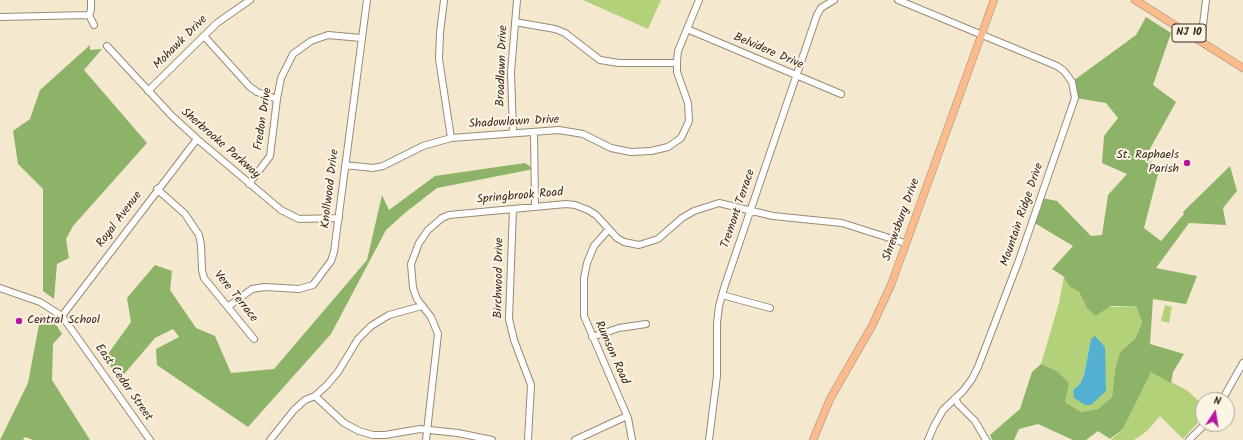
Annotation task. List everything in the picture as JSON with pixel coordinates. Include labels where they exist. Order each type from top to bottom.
[{"type":"main road","name":"Shrewsbury Drive","points":[[813,440],[830,399],[861,348],[881,309],[994,0]]},
{"type":"main road","name":"NJ 10","points":[[1135,0],[1243,68]]},
{"type":"street","points":[[91,0],[91,10],[89,15],[94,25]]},
{"type":"street","name":"Mohawk Drive","points":[[148,91],[217,23],[250,0]]},
{"type":"street","name":"Knollwood Drive","points":[[229,306],[252,289],[265,287],[299,289],[313,285],[331,261],[334,252],[339,218],[367,0]]},
{"type":"street","points":[[444,0],[439,59],[451,138]]},
{"type":"street","name":"Broadlawn Drive","points":[[513,133],[511,72],[517,0]]},
{"type":"street","name":"Shadowlawn Drive","points":[[345,165],[373,168],[383,166],[423,146],[451,138],[513,133],[570,132],[583,134],[611,148],[631,152],[651,151],[668,147],[681,138],[686,131],[690,116],[688,102],[677,72],[677,63],[678,51],[699,0]]},
{"type":"street","name":"Tremont Terrace","points":[[710,440],[717,376],[717,323],[722,295],[795,75],[817,15],[821,8],[834,0]]},
{"type":"street","points":[[898,0],[981,36]]},
{"type":"street","points":[[1201,41],[1204,30],[1206,0]]},
{"type":"street","points":[[0,17],[89,15]]},
{"type":"street","points":[[515,22],[555,29],[565,33],[600,60],[619,63],[677,63]]},
{"type":"street","name":"Belvidere Drive","points":[[687,28],[841,94]]},
{"type":"street","name":"Fredon Drive","points":[[249,184],[270,156],[281,78],[293,54],[311,41],[328,35],[361,38]]},
{"type":"street","points":[[204,36],[250,87],[257,92],[277,99]]},
{"type":"street","name":"Mountain Ridge Drive","points":[[928,440],[943,410],[972,380],[978,367],[1019,260],[1075,98],[1072,82],[1064,71],[981,36]]},
{"type":"street","name":"Sherbrooke Parkway","points":[[107,46],[148,91],[196,139],[249,184],[290,216],[299,219],[339,218]]},
{"type":"street","points":[[534,132],[534,207]]},
{"type":"street","name":"Royal Avenue","points":[[62,316],[196,139]]},
{"type":"street","name":"Vere Terrace","points":[[157,189],[185,214],[191,223],[199,236],[204,278],[229,306],[254,339]]},
{"type":"street","name":"Springbrook Road","points":[[426,440],[438,334],[431,317],[422,306],[413,288],[411,264],[419,243],[428,230],[442,218],[450,215],[566,204],[580,206],[596,215],[608,230],[624,242],[643,244],[658,239],[682,218],[703,206],[719,203],[750,211],[797,220],[842,223],[905,243]]},
{"type":"street","name":"Birchwood Drive","points":[[513,209],[509,319],[514,340],[531,385],[528,440]]},
{"type":"street","name":"Rumson Road","points":[[608,230],[590,253],[584,278],[584,316],[627,416],[632,440]]},
{"type":"street","name":"East Cedar Street","points":[[0,288],[40,302],[62,316],[150,440]]},
{"type":"street","points":[[722,295],[770,308]]},
{"type":"street","points":[[270,440],[294,410],[305,400],[315,396],[338,372],[358,339],[371,326],[389,315],[422,306]]},
{"type":"street","points":[[592,336],[619,328],[646,324]]},
{"type":"street","points":[[1227,392],[1243,363]]},
{"type":"street","points":[[315,396],[344,423],[359,431],[373,435],[428,429],[492,440]]},
{"type":"street","points":[[955,398],[958,404],[975,421],[986,440]]},
{"type":"street","points":[[575,440],[627,416]]},
{"type":"street","points":[[1189,440],[1197,432]]},
{"type":"green space","points":[[583,0],[661,0],[648,29]]},
{"type":"green space","points":[[1146,17],[1171,33],[1153,85],[1176,102],[1146,156],[1159,170],[1144,228],[1161,241],[1184,214],[1183,212],[1230,166],[1237,191],[1223,208],[1226,225],[1189,223],[1156,268],[1197,276],[1186,304],[1153,299],[1150,344],[1184,354],[1173,372],[1171,383],[1151,372],[1123,429],[1110,439],[1098,431],[1086,440],[1073,440],[1038,424],[1019,429],[1014,440],[992,440],[990,435],[1020,409],[1032,372],[1041,364],[1057,371],[1069,383],[1065,402],[1081,412],[1098,409],[1112,397],[1115,370],[1120,352],[1135,339],[1142,322],[1136,306],[1111,306],[1095,316],[1087,308],[1079,292],[1070,287],[1063,276],[1052,269],[1073,246],[1033,222],[1042,198],[1057,201],[1091,236],[1102,235],[1108,195],[1127,174],[1102,163],[1104,136],[1118,118],[1106,103],[1076,98],[1073,81],[1136,35]]},
{"type":"green space","points":[[90,45],[90,50],[102,49],[84,70],[147,143],[73,226],[66,239],[69,258],[57,264],[54,299],[43,291],[43,189],[18,164],[13,131],[30,119],[40,90]]},
{"type":"green space","points":[[525,163],[534,169],[437,188],[386,230],[331,334],[248,427],[157,365],[156,349],[179,337],[173,329],[155,338],[119,380],[105,358],[131,322],[127,298],[155,265],[172,271],[170,290],[196,328],[215,336],[231,373],[274,369],[367,260],[382,195],[389,210],[435,176]]},
{"type":"green space","points":[[1064,276],[1070,287],[1079,292],[1087,308],[1136,306],[1142,321],[1135,339],[1120,352],[1115,370],[1112,397],[1098,409],[1081,412],[1065,402],[1057,371],[1041,364],[1059,303]],"holes":[[[1091,339],[1091,405],[1073,390],[1080,384],[1084,375]]]},
{"type":"green space","points":[[1165,305],[1172,307],[1169,323],[1161,321]]},
{"type":"green space","points":[[41,314],[57,326],[62,334],[53,344],[52,380],[90,440],[33,440],[25,437],[23,440],[0,440],[28,383]]},
{"type":"green space","points":[[1151,371],[1188,391],[1195,398],[1195,426],[1183,439],[1160,416],[1147,431],[1134,440],[1111,440],[1123,429]]},
{"type":"water","points":[[1095,336],[1105,347],[1106,391],[1091,405],[1085,405],[1074,398],[1073,390],[1080,384],[1084,375],[1091,339]]},
{"type":"place","name":"St. Raphaels Parish","points":[[1187,163]]},
{"type":"place","name":"Central School","points":[[19,321]]}]
